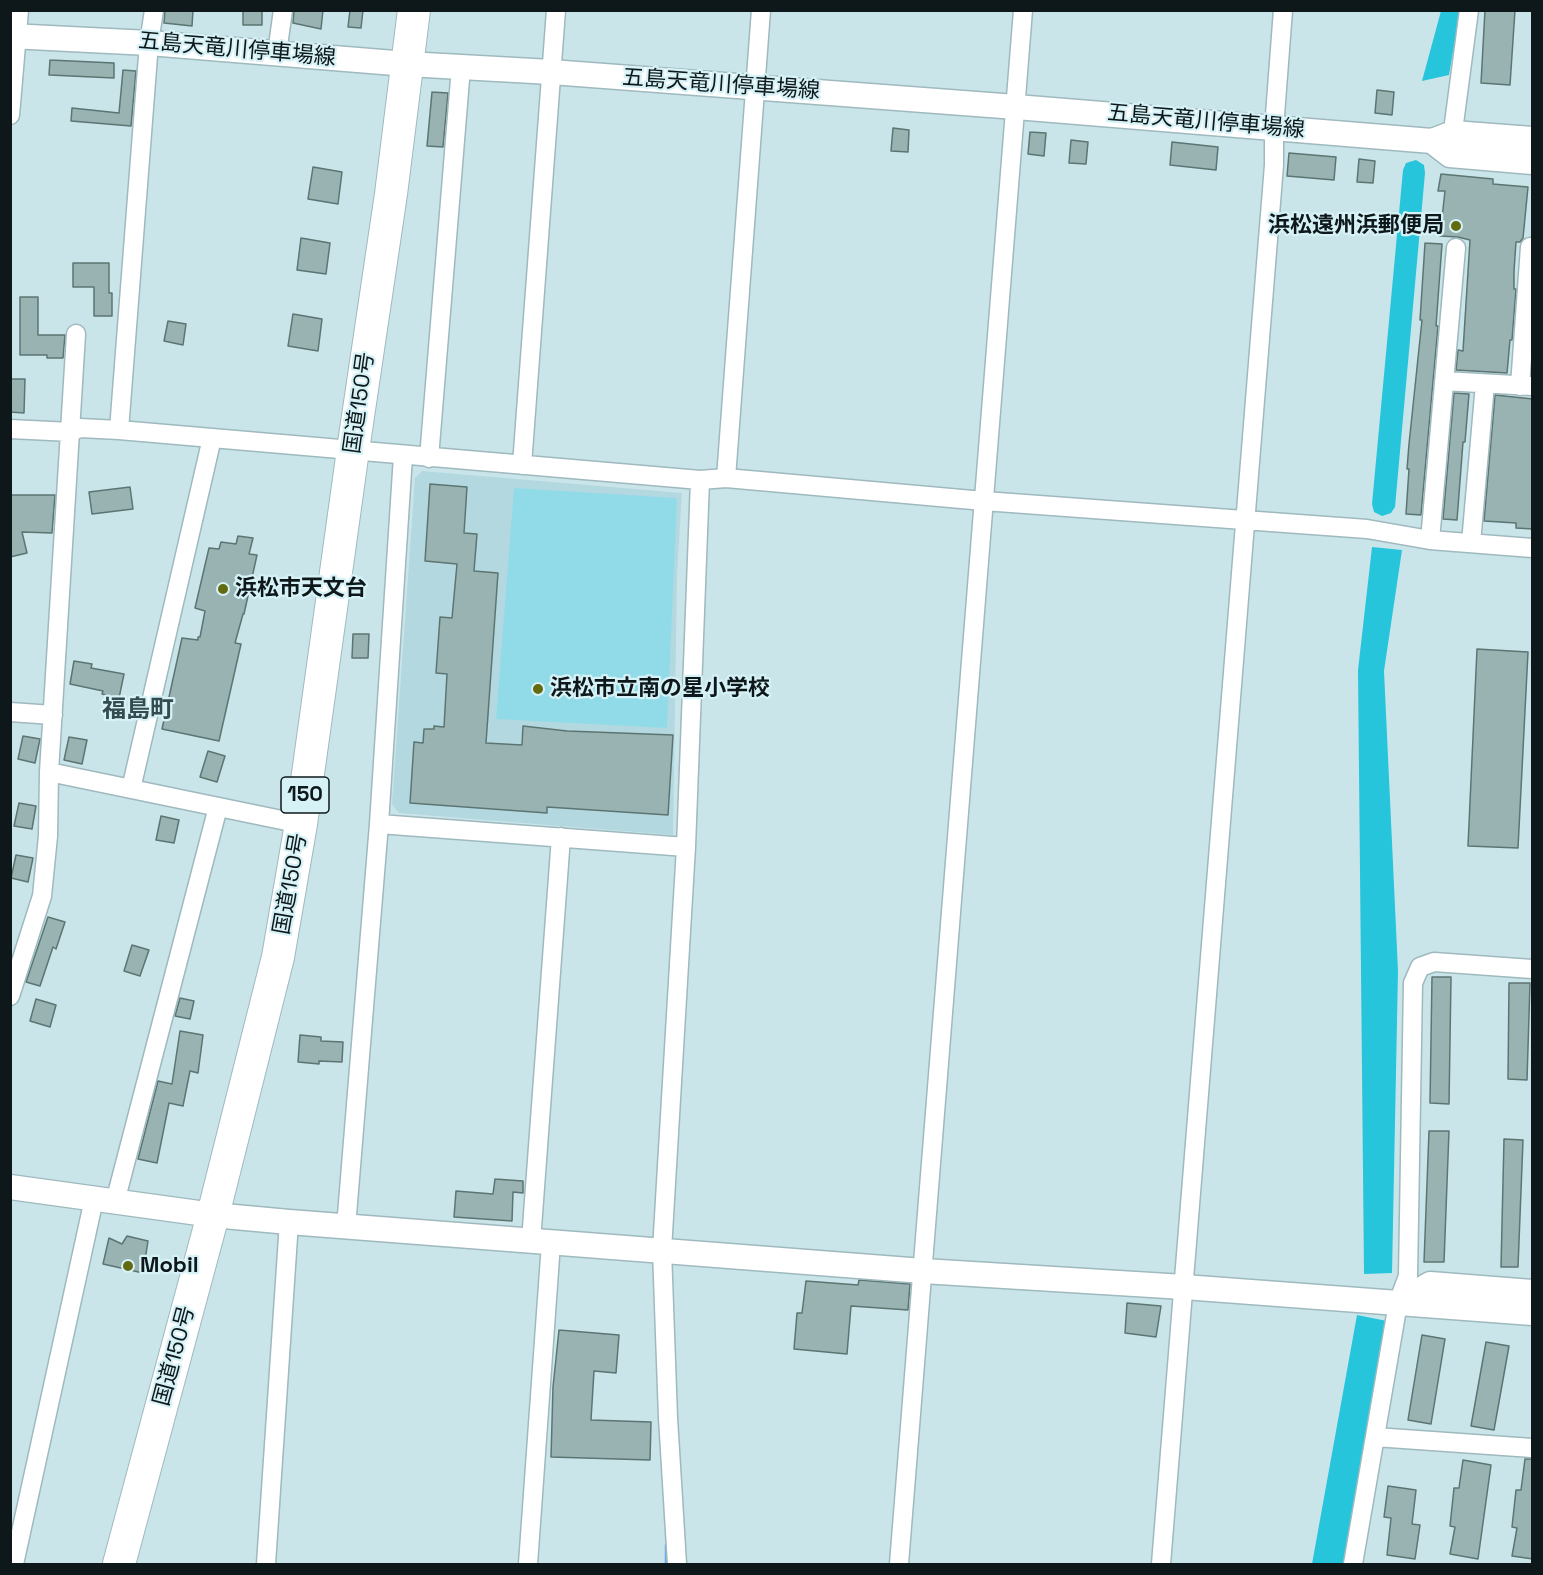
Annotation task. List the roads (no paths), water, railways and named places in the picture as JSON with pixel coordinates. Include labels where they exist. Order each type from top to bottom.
[{"type":"highway","name":"国道150号","points":[[119,1564],[213,1215],[278,957],[301,824],[352,450],[391,194],[414,10]]},
{"type":"street","points":[[10,115],[14,36],[19,10]]},
{"type":"street","points":[[119,430],[149,43],[154,10]]},
{"type":"street","points":[[277,53],[282,10]]},
{"type":"street","points":[[522,465],[556,10]]},
{"type":"street","points":[[726,478],[761,10]]},
{"type":"street","points":[[899,1564],[1023,10]]},
{"type":"street","points":[[1161,1564],[1274,165],[1274,128],[1283,10]]},
{"type":"street","points":[[1445,143],[1469,10]]},
{"type":"street","name":"五島天竜川停車場線","points":[[14,36],[149,43],[407,64],[551,72],[1274,128],[1445,143],[1533,162]]},
{"type":"street","points":[[429,458],[461,67]]},
{"type":"street","name":"五島天竜川停車場線","points":[[1445,143],[1533,139]]},
{"type":"street","points":[[1444,381],[1526,386],[1530,247]]},
{"type":"street","points":[[1430,540],[1456,248]]},
{"type":"street","points":[[10,996],[42,896],[48,836],[49,772],[76,334]]},
{"type":"street","points":[[1471,543],[1485,384]]},
{"type":"street","points":[[10,429],[71,432],[80,428],[119,430],[700,480],[726,478],[984,501],[1367,529],[1430,540],[1533,548]]},
{"type":"street","points":[[131,789],[212,438]]},
{"type":"street","points":[[346,1227],[379,824],[403,456]]},
{"type":"street","points":[[677,1564],[668,1418],[662,1250],[686,847],[700,480]]},
{"type":"street","points":[[10,712],[53,715]]},
{"type":"street","points":[[49,772],[301,824]]},
{"type":"street","points":[[14,1564],[104,1200],[218,807]]},
{"type":"street","points":[[379,824],[686,847]]},
{"type":"street","points":[[528,1564],[561,837]]},
{"type":"street","points":[[1353,1564],[1398,1303],[1408,1276],[1413,983],[1420,967],[1434,962],[1533,969]]},
{"type":"street","points":[[10,1187],[213,1215],[346,1227],[923,1271],[1184,1287],[1533,1313]]},
{"type":"street","points":[[266,1564],[289,1222]]},
{"type":"street","points":[[1398,1303],[1430,1284],[1533,1292]]},
{"type":"street","points":[[1375,1437],[1533,1448]]},
{"type":"waterway","points":[[667,1545],[667,1564]]},
{"type":"place","name":"浜松遠州浜郵便局","points":[[1456,226]]},
{"type":"place","name":"浜松市天文台","points":[[223,589]]},
{"type":"place","name":"浜松市立南の星小学校","points":[[538,689]]},
{"type":"place","name":"Mobil","points":[[128,1266]]},
{"type":"district","name":"福島町","points":[[138,710]]}]
